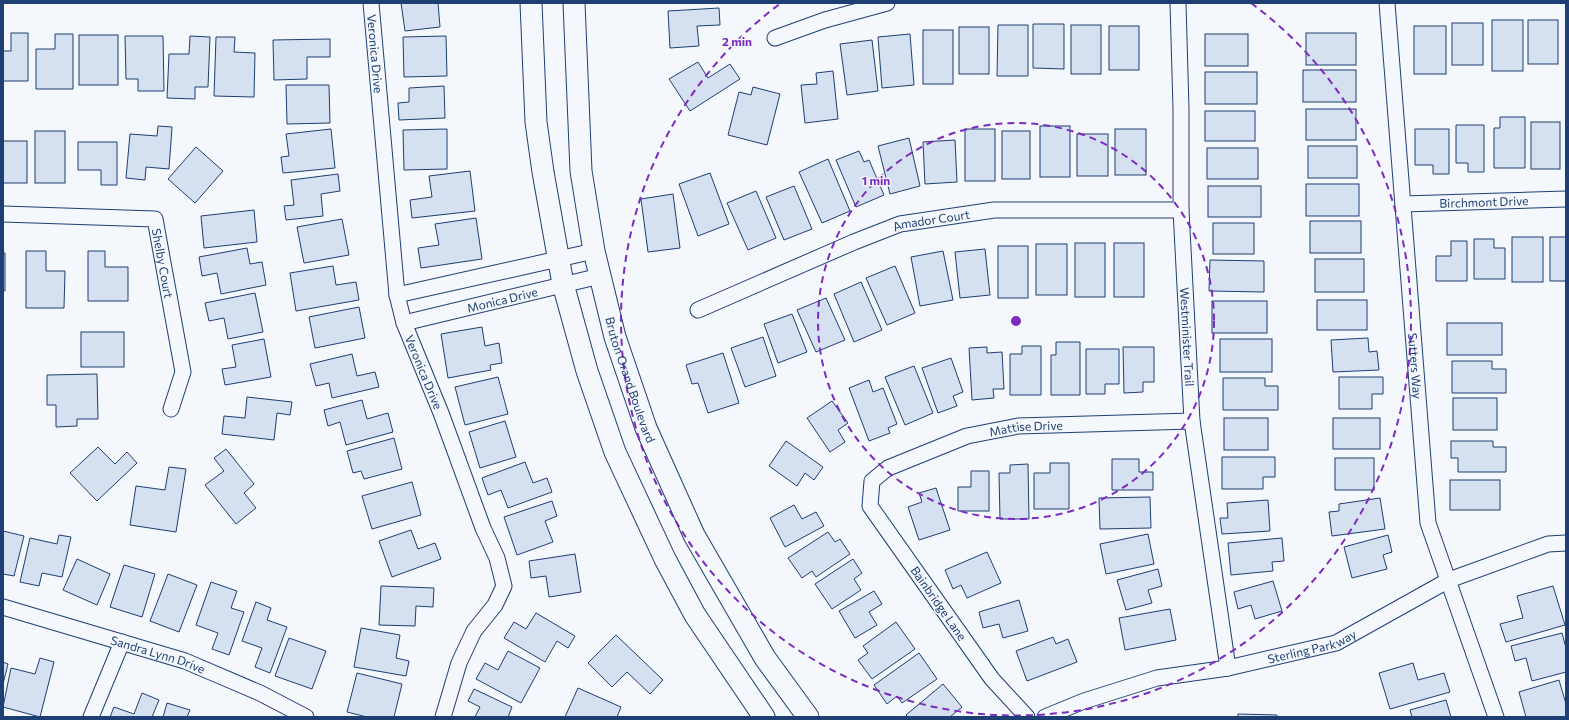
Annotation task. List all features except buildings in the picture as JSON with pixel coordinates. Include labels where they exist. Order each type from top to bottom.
[{"type":"main road","points":[[531,3],[536,122],[543,172],[560,259],[563,284],[587,371],[621,466],[665,559],[695,614],[764,717]]},
{"type":"main road","name":"Bruton Orand Boulevard","points":[[574,3],[581,171],[594,251],[616,337],[646,428],[694,535],[765,658],[808,717]]},
{"type":"street","name":"Veronica Drive","points":[[370,3],[397,295],[404,323],[441,413],[483,528],[497,558],[504,586],[495,605],[474,631],[460,663],[443,717]]},
{"type":"street","points":[[775,38],[825,20],[886,3]]},
{"type":"street","name":"Westminister Trail","points":[[1178,3],[1181,109],[1181,210],[1192,421],[1228,668]]},
{"type":"street","name":"Sutters Way","points":[[1387,3],[1428,523],[1496,717]]},
{"type":"street","name":"Birchmont Drive","points":[[1403,204],[1566,199]]},
{"type":"street","name":"Amador Court","points":[[698,310],[854,242],[900,224],[994,210],[1181,210]]},
{"type":"street","name":"Shelby Court","points":[[3,214],[155,219],[183,372],[171,409]]},
{"type":"street","points":[[397,295],[594,251]]},
{"type":"street","name":"Monica Drive","points":[[404,323],[600,276]]},
{"type":"street","name":"Mattise Drive","points":[[872,481],[888,468],[967,436],[1018,426],[1192,421]]},
{"type":"street","name":"Bainbridge Lane","points":[[872,481],[870,506],[992,679],[1027,717]]},
{"type":"street","name":"Sterling Parkway","points":[[1045,717],[1084,701],[1157,678],[1228,668],[1336,643],[1449,580],[1548,544],[1566,543]]},
{"type":"street","name":"Sandra Lynn Drive","points":[[3,607],[185,661],[260,693],[306,717]]},
{"type":"street","points":[[91,717],[122,642]]}]
